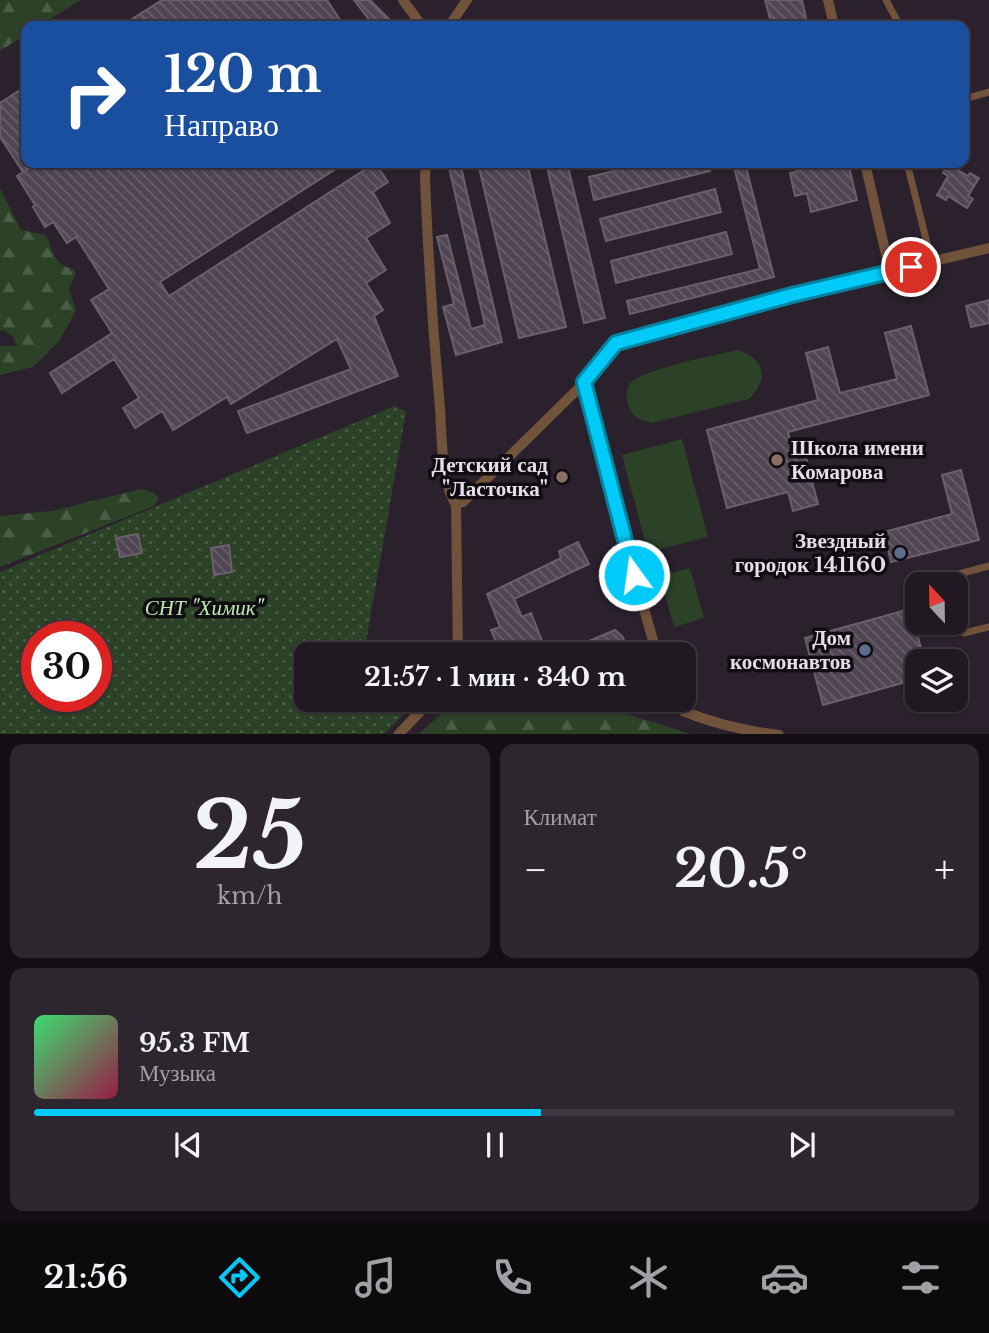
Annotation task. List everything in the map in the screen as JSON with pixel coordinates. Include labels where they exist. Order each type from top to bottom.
[{"type":"street","points":[[402,0],[418,21]]},
{"type":"street","points":[[452,21],[467,0]]},
{"type":"street","points":[[828,0],[833,21]]},
{"type":"street","points":[[886,0],[897,21]]},
{"type":"street","points":[[969,98],[989,92]]},
{"type":"street","points":[[426,168],[431,302],[441,424],[448,488],[456,504],[458,642]]},
{"type":"street","points":[[866,168],[890,272]]},
{"type":"street","points":[[909,168],[932,263]]},
{"type":"street","points":[[456,504],[463,502],[584,382],[616,343],[792,295],[989,248]]},
{"type":"street","points":[[584,382],[654,642]]},
{"type":"street","points":[[967,572],[989,566]]},
{"type":"street","points":[[968,632],[989,627]]},
{"type":"street","points":[[398,734],[419,712]]},
{"type":"street","points":[[686,712],[717,724],[751,732],[779,734]]},
{"type":"green space","points":[[0,0],[81,0],[47,21],[21,21],[21,37],[0,51]]},
{"type":"green space","points":[[0,189],[21,230],[46,235],[58,261],[74,269],[75,274],[69,289],[76,310],[60,340],[33,367],[0,375],[0,346],[17,346],[13,336],[0,331]]},
{"type":"green space","points":[[738,350],[754,359],[762,370],[760,384],[749,399],[652,423],[631,412],[627,391],[637,378],[663,368]]},
{"type":"green space","name":"СНТ \"Химик\"","points":[[395,406],[406,412],[366,642],[294,642],[294,712],[406,712],[384,734],[0,734],[0,572]]},
{"type":"green space","points":[[682,439],[708,537],[648,552],[622,455]]},
{"type":"green space","points":[[141,489],[153,492],[159,498],[154,506],[0,567],[0,516],[52,511]]},
{"type":"green space","points":[[690,568],[704,618],[674,627],[660,576]]},
{"type":"green space","points":[[444,712],[621,712],[690,734],[419,734]]},
{"type":"building","points":[[162,0],[327,0],[341,21],[129,21]]},
{"type":"building","points":[[354,0],[370,0],[391,21],[370,21]]},
{"type":"building","points":[[765,0],[802,0],[807,21],[771,21]]},
{"type":"building","points":[[21,89],[21,168],[26,170],[337,168],[160,282],[169,296],[367,168],[378,168],[388,182],[373,192],[390,223],[366,238],[386,270],[366,283],[383,310],[374,316],[398,376],[247,433],[238,411],[351,369],[337,339],[231,404],[227,397],[173,430],[162,411],[135,428],[123,408],[139,398],[114,359],[62,393],[50,373],[112,333],[91,300],[109,289],[76,237],[67,243],[53,222],[45,227],[33,207],[35,205],[17,176],[23,172],[0,137],[0,103]]},
{"type":"building","points":[[449,168],[461,168],[502,342],[456,355],[443,307],[454,304],[437,237],[447,235],[471,329],[485,325]]},
{"type":"building","points":[[479,168],[528,168],[566,327],[519,338]]},
{"type":"building","points":[[547,168],[568,168],[605,318],[584,323]]},
{"type":"building","points":[[626,168],[709,168],[710,171],[594,200],[589,177]]},
{"type":"building","points":[[734,168],[746,168],[774,277],[630,314],[627,301],[760,269]]},
{"type":"building","points":[[798,168],[849,168],[857,200],[811,212],[807,193],[795,196],[790,173],[799,171]]},
{"type":"building","points":[[946,168],[955,168],[968,176],[970,173],[979,178],[968,196],[973,199],[967,208],[948,196],[946,200],[937,195],[948,176],[943,173]]},
{"type":"building","points":[[715,189],[721,212],[606,241],[600,219]]},
{"type":"building","points":[[726,232],[732,254],[616,283],[611,261]]},
{"type":"building","points":[[989,300],[989,323],[971,327],[966,306]]},
{"type":"building","points":[[911,326],[929,395],[788,432],[794,457],[805,454],[818,504],[793,511],[788,492],[727,508],[707,430],[818,400],[806,353],[828,347],[840,393],[897,379],[885,333]]},
{"type":"building","points":[[961,470],[979,540],[891,562],[884,532],[952,514],[942,475]]},
{"type":"building","points":[[138,534],[142,553],[120,557],[116,538]]},
{"type":"building","points":[[578,542],[589,564],[514,599],[522,617],[531,613],[542,642],[496,642],[491,630],[500,627],[487,594],[561,558],[559,551]]},
{"type":"building","points":[[229,545],[232,572],[214,575],[211,548]]},
{"type":"building","name":"Дом космонавтов","points":[[905,610],[905,635],[917,635],[921,649],[905,649],[905,682],[823,705],[805,638]]},
{"type":"building","points":[[615,630],[625,642],[590,642]]},
{"type":"place","name":"Школа имени Комарова","points":[[777,460]]},
{"type":"place","name":"Детский сад \"Ласточка\"","points":[[562,477]]},
{"type":"place","name":"Звездный городок 141160","points":[[900,553]]},
{"type":"place","name":"Дом космонавтов","points":[[865,650]]},
{"type":"route","points":[[634,575],[584,382],[616,343],[792,295],[911,267]]}]
